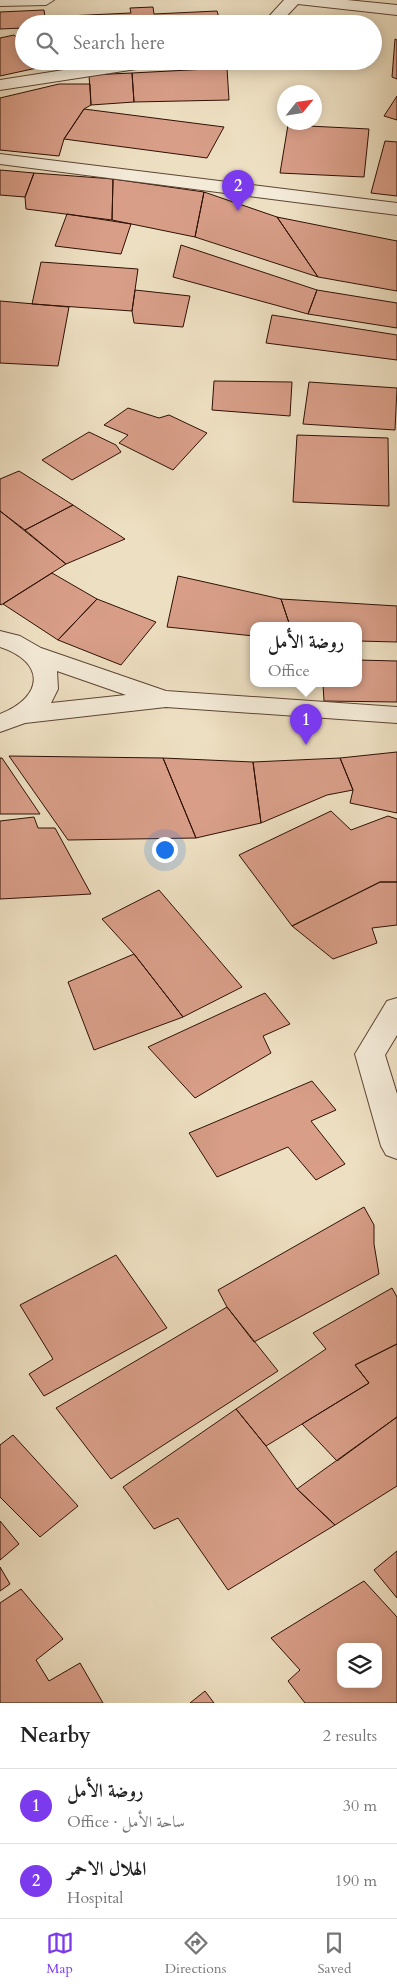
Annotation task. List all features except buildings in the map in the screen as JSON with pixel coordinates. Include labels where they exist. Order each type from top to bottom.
[{"type":"street","points":[[0,1],[46,0]]},
{"type":"street","points":[[278,15],[292,0]]},
{"type":"street","points":[[300,0],[397,10]]},
{"type":"street","points":[[0,85],[98,70]]},
{"type":"street","points":[[0,159],[397,209]]},
{"type":"street","points":[[0,639],[21,645],[36,655],[166,700]]},
{"type":"street","points":[[12,719],[39,701],[47,686],[46,669],[36,655]]},
{"type":"street","points":[[12,719],[166,700],[397,715]]},
{"type":"street","points":[[397,1009],[370,1054],[397,1146]]},
{"type":"place","name":"الهلال الاحمر","points":[[238,211]]},
{"type":"place","name":"روضة الأمل","points":[[306,745]]}]
